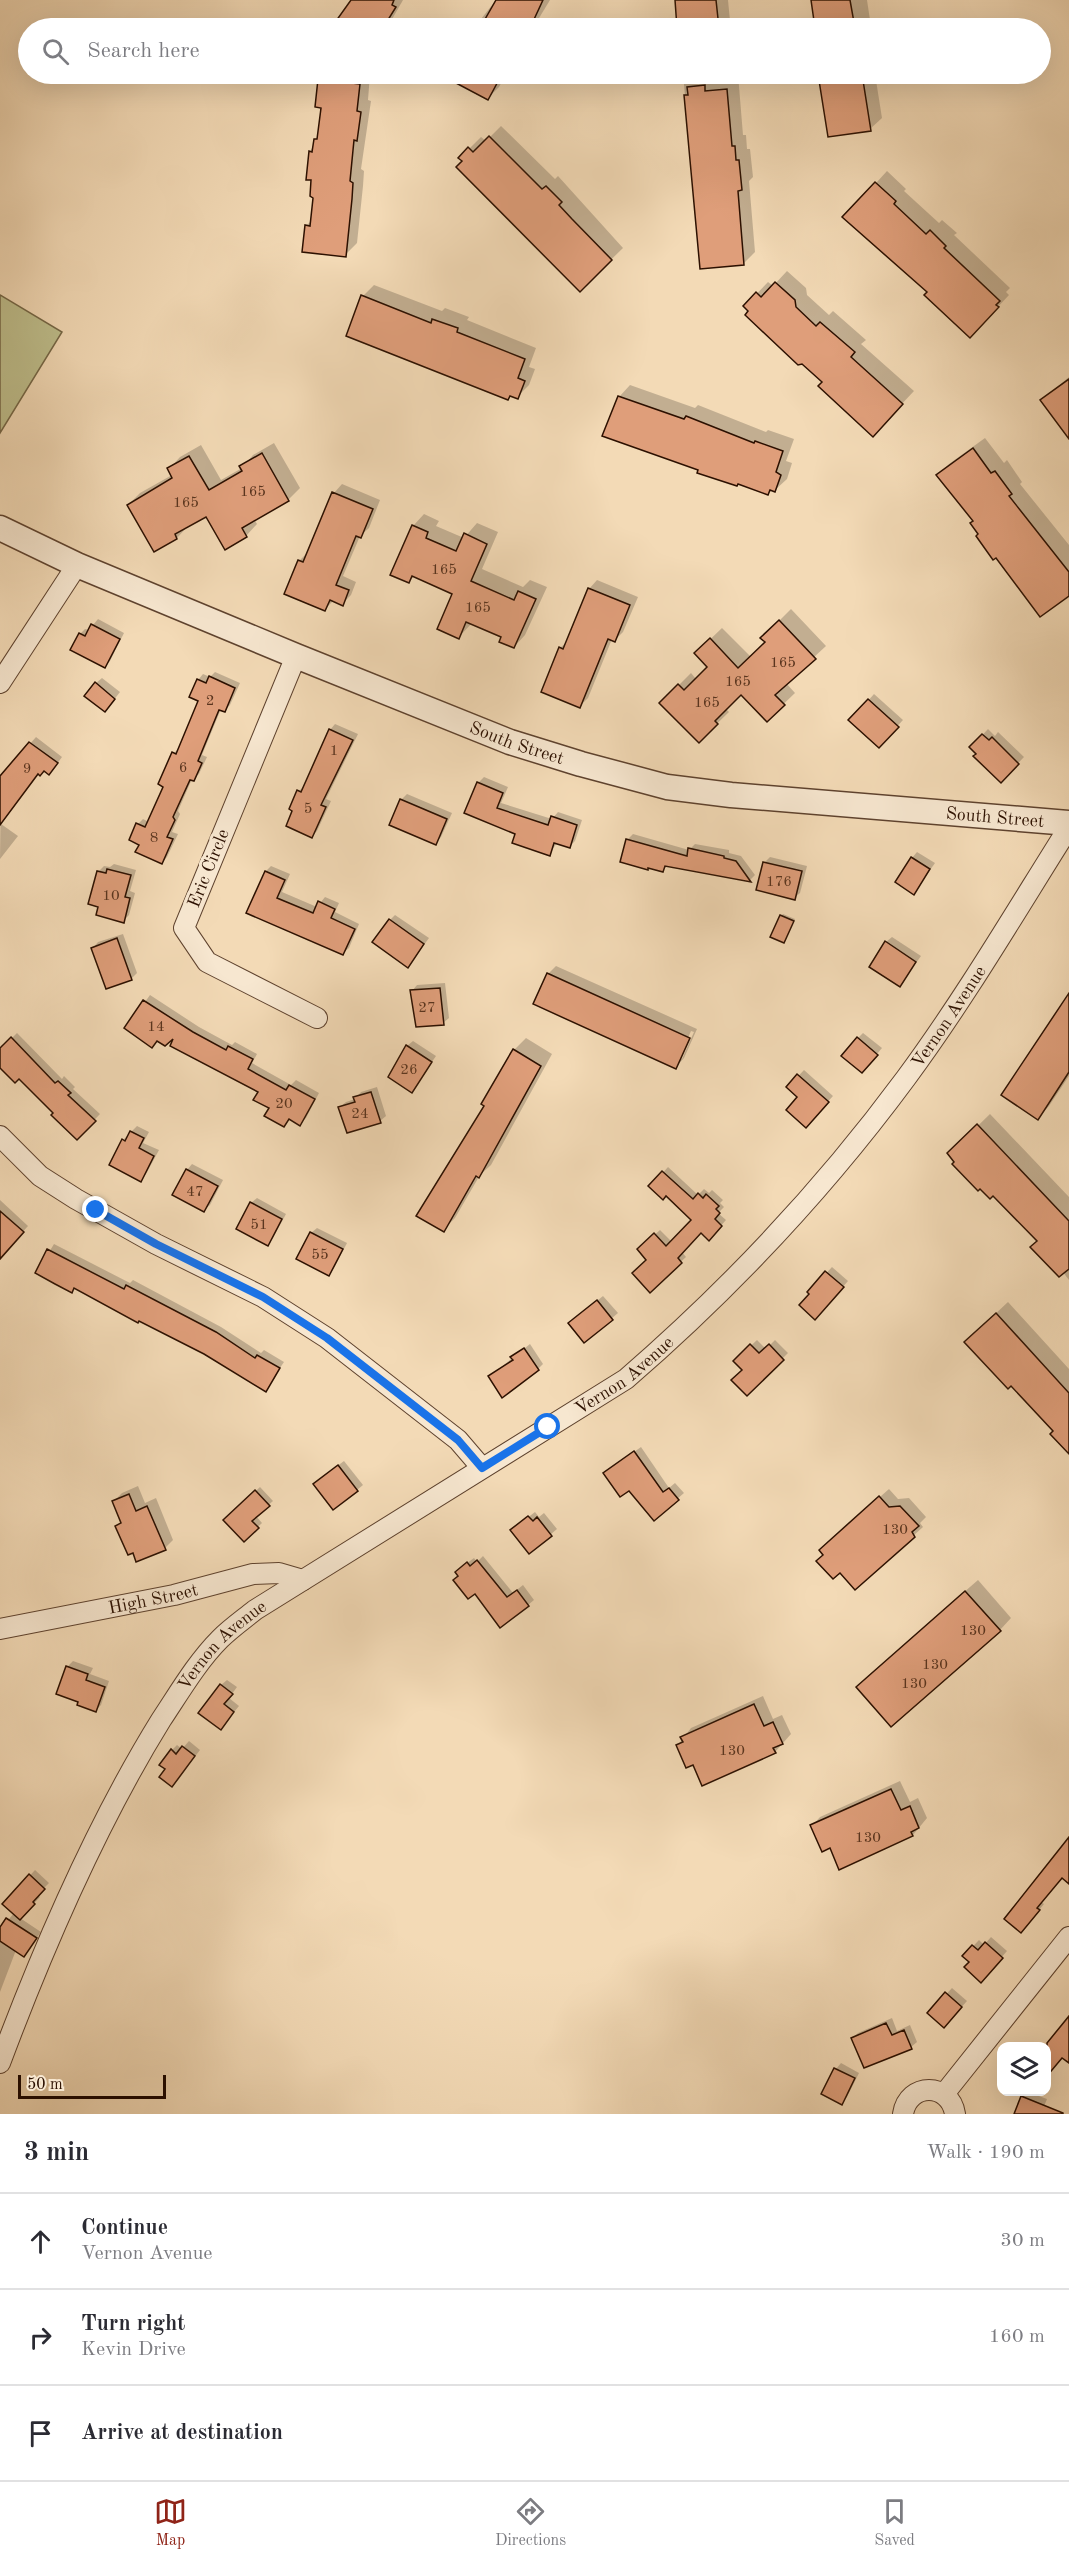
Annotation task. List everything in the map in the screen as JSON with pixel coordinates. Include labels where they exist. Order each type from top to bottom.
[{"type":"street","name":"South Street","points":[[0,528],[77,565],[296,656],[510,742],[581,764],[666,787],[1069,825]]},
{"type":"street","points":[[0,683],[77,565]]},
{"type":"street","name":"Eric Circle","points":[[296,656],[184,928],[207,962],[317,1018]]},
{"type":"street","name":"Vernon Avenue","points":[[0,2063],[62,1914],[112,1806],[176,1698],[219,1640],[255,1610],[626,1379],[677,1335],[736,1278],[826,1178],[906,1078],[972,980],[1069,825]]},
{"type":"street","points":[[0,1136],[40,1176],[76,1199],[156,1244],[263,1297],[327,1338],[458,1440],[482,1468]]},
{"type":"street","name":"High Street","points":[[0,1629],[174,1595],[253,1574],[279,1573],[303,1580]]},
{"type":"street","points":[[944,2094],[1069,1937]]},
{"type":"street","points":[[903,2114],[906,2103],[919,2091],[936,2090],[950,2100],[955,2114]]},
{"type":"green space","points":[[0,295],[62,332],[0,433]]},
{"type":"building","points":[[351,0],[394,0],[392,5],[396,7],[389,18],[338,18]]},
{"type":"building","points":[[496,0],[543,0],[535,18],[486,18]]},
{"type":"building","points":[[675,0],[716,0],[718,18],[676,18]]},
{"type":"building","points":[[811,0],[850,0],[853,18],[814,18]]},
{"type":"building","points":[[317,84],[360,84],[357,111],[361,112],[357,141],[354,140],[350,181],[353,183],[352,199],[346,257],[302,252],[305,225],[310,226],[313,198],[310,196],[311,180],[306,180],[309,151],[312,152],[314,139],[317,139],[321,108],[315,107]]},
{"type":"building","points":[[458,84],[497,84],[488,100]]},
{"type":"building","points":[[820,84],[864,84],[871,131],[828,137]]},
{"type":"building","points":[[705,85],[705,91],[727,89],[732,146],[735,146],[736,160],[739,160],[742,190],[738,191],[744,265],[700,269],[684,95],[688,95],[687,87]]},
{"type":"building","points":[[489,136],[542,189],[546,186],[562,202],[559,205],[612,260],[580,292],[456,167],[462,161],[458,158],[468,147],[473,152]]},
{"type":"building","points":[[875,182],[896,201],[894,204],[926,234],[930,230],[946,246],[944,248],[1000,301],[996,305],[999,307],[970,338],[924,295],[927,292],[842,217]]},
{"type":"building","points":[[775,282],[795,300],[796,307],[816,326],[820,322],[855,352],[851,357],[903,404],[873,437],[818,386],[822,382],[802,364],[798,365],[745,315],[748,311],[743,306],[756,292],[761,297]]},
{"type":"building","points":[[361,295],[431,323],[432,319],[458,328],[457,332],[525,359],[518,378],[525,381],[518,399],[510,396],[508,400],[346,336]]},
{"type":"building","points":[[1069,379],[1069,439],[1040,400]]},
{"type":"building","points":[[618,396],[684,419],[686,416],[754,443],[755,441],[783,451],[776,472],[781,475],[775,492],[770,490],[768,495],[738,484],[737,486],[602,436]]},
{"type":"building","points":[[973,448],[991,473],[995,471],[1012,494],[1009,496],[1069,572],[1069,596],[1040,617],[996,558],[993,560],[976,536],[978,534],[970,523],[973,521],[936,475]]},
{"type":"building","points":[[262,453],[289,501],[242,528],[247,537],[225,550],[206,517],[175,534],[177,539],[154,552],[127,505],[172,478],[167,468],[189,456],[209,490],[242,471],[239,466]]},
{"type":"building","points":[[332,492],[373,509],[361,538],[356,536],[336,585],[349,590],[343,606],[330,600],[325,611],[284,594],[298,560],[303,562]]},
{"type":"building","points":[[412,525],[428,532],[426,538],[456,551],[464,533],[487,544],[471,581],[514,600],[518,591],[536,599],[514,648],[499,642],[501,637],[466,622],[459,639],[437,629],[452,594],[412,576],[409,583],[390,575]]},
{"type":"building","points":[[588,588],[630,605],[615,642],[608,639],[580,708],[541,692],[559,647],[563,649]]},
{"type":"building","points":[[779,620],[816,659],[775,695],[785,705],[767,722],[741,695],[715,721],[718,724],[699,743],[659,703],[678,684],[684,690],[707,667],[694,653],[710,638],[738,668],[765,642],[760,638]]},
{"type":"building","points":[[91,624],[120,639],[105,668],[70,650],[79,633],[85,636]]},
{"type":"building","points":[[209,676],[235,688],[225,712],[219,710],[198,761],[202,763],[194,781],[190,780],[173,817],[175,820],[167,837],[173,839],[162,864],[135,852],[139,845],[129,840],[136,823],[145,827],[163,787],[158,784],[172,752],[176,754],[198,701],[189,697],[197,679],[206,683]]},
{"type":"building","points":[[95,682],[115,699],[105,712],[84,696]]},
{"type":"building","points":[[868,699],[899,727],[879,748],[848,720]]},
{"type":"building","points":[[329,729],[353,740],[321,805],[326,807],[312,838],[286,826],[292,811],[289,809],[297,790],[301,792]]},
{"type":"building","points":[[982,734],[989,740],[992,737],[1019,764],[1001,783],[973,756],[976,754],[969,747]]},
{"type":"building","points":[[29,742],[58,763],[49,775],[44,771],[40,776],[38,774],[0,825],[0,776]]},
{"type":"building","points":[[477,782],[503,793],[497,808],[548,825],[551,816],[577,825],[570,848],[554,843],[550,856],[512,843],[515,834],[464,813]]},
{"type":"building","points":[[400,799],[447,819],[436,845],[389,825]]},
{"type":"building","points":[[626,839],[687,856],[688,848],[724,856],[724,858],[736,861],[751,882],[665,866],[663,872],[648,868],[648,870],[620,862]]},
{"type":"building","points":[[911,857],[930,869],[914,895],[895,882]]},
{"type":"building","points":[[763,862],[802,871],[795,900],[756,890]]},
{"type":"building","points":[[107,869],[131,875],[125,897],[130,898],[124,923],[96,915],[98,907],[88,904],[97,871],[106,873]]},
{"type":"building","points":[[265,871],[285,880],[277,898],[313,913],[318,901],[335,909],[331,918],[355,929],[343,955],[246,913]]},
{"type":"building","points":[[780,915],[794,921],[784,943],[770,937]]},
{"type":"building","points":[[389,919],[424,944],[408,968],[372,942]]},
{"type":"building","points":[[117,938],[132,980],[106,989],[91,948]]},
{"type":"building","points":[[885,941],[916,962],[900,987],[869,967]]},
{"type":"building","points":[[547,973],[690,1038],[676,1069],[533,1004]]},
{"type":"building","points":[[440,988],[444,1025],[416,1027],[410,990]]},
{"type":"building","points":[[1069,993],[1069,1072],[1038,1120],[1001,1095]]},
{"type":"building","points":[[143,1000],[226,1050],[228,1046],[253,1059],[248,1069],[286,1090],[289,1085],[315,1099],[300,1126],[289,1119],[284,1127],[264,1116],[269,1108],[253,1100],[258,1092],[170,1046],[173,1039],[165,1046],[157,1041],[152,1048],[124,1028]]},
{"type":"building","points":[[11,1037],[55,1083],[58,1081],[71,1093],[68,1095],[96,1121],[77,1140],[19,1079],[15,1083],[0,1068],[0,1048]]},
{"type":"building","points":[[857,1037],[878,1055],[862,1073],[841,1056]]},
{"type":"building","points":[[406,1045],[432,1062],[412,1093],[388,1077]]},
{"type":"building","points":[[513,1049],[541,1066],[479,1178],[476,1176],[444,1232],[416,1216],[484,1106],[481,1104]]},
{"type":"building","points":[[797,1074],[829,1102],[806,1128],[786,1110],[797,1097],[786,1087]]},
{"type":"building","points":[[371,1092],[381,1123],[347,1133],[338,1107],[355,1102],[353,1097]]},
{"type":"building","points":[[977,1124],[1069,1221],[1069,1269],[1059,1277],[1030,1247],[1037,1241],[993,1196],[990,1199],[980,1189],[978,1191],[952,1164],[954,1162],[947,1153]]},
{"type":"building","points":[[130,1131],[144,1138],[139,1148],[154,1156],[141,1182],[109,1165],[122,1139],[125,1141]]},
{"type":"building","points":[[186,1169],[218,1186],[204,1212],[172,1195]]},
{"type":"building","points":[[662,1171],[693,1199],[698,1193],[703,1198],[706,1194],[719,1206],[716,1209],[720,1213],[715,1219],[722,1226],[709,1241],[701,1233],[678,1258],[682,1263],[650,1293],[632,1273],[646,1260],[637,1249],[654,1233],[666,1246],[691,1220],[666,1196],[663,1200],[648,1186]]},
{"type":"building","points":[[250,1202],[282,1219],[268,1246],[236,1229]]},
{"type":"building","points":[[0,1211],[24,1232],[0,1259]]},
{"type":"building","points":[[310,1232],[343,1249],[329,1276],[296,1259]]},
{"type":"building","points":[[47,1249],[124,1289],[126,1285],[216,1332],[255,1358],[257,1355],[280,1368],[266,1392],[204,1354],[139,1321],[138,1323],[74,1288],[72,1293],[35,1273]]},
{"type":"building","points":[[825,1271],[844,1287],[815,1320],[799,1305]]},
{"type":"building","points":[[597,1300],[613,1320],[584,1343],[568,1323]]},
{"type":"building","points":[[996,1313],[1069,1393],[1069,1454],[1050,1434],[1053,1431],[1011,1386],[1008,1389],[964,1342]]},
{"type":"building","points":[[750,1344],[759,1353],[769,1344],[784,1360],[747,1396],[731,1380],[742,1370],[733,1361]]},
{"type":"building","points":[[524,1348],[539,1370],[502,1398],[488,1376],[513,1360],[510,1357]]},
{"type":"building","points":[[634,1451],[663,1492],[669,1488],[679,1500],[654,1521],[629,1491],[620,1497],[603,1473]]},
{"type":"building","points":[[338,1465],[358,1491],[333,1510],[313,1484]]},
{"type":"building","points":[[255,1490],[270,1506],[252,1521],[259,1528],[244,1542],[223,1520]]},
{"type":"building","points":[[129,1494],[136,1511],[147,1506],[166,1550],[136,1562],[133,1553],[128,1555],[115,1526],[121,1523],[112,1501]]},
{"type":"building","points":[[879,1496],[889,1507],[900,1506],[919,1526],[912,1532],[915,1537],[855,1590],[840,1573],[833,1579],[816,1561],[823,1555],[819,1550]]},
{"type":"building","points":[[528,1516],[533,1521],[537,1517],[552,1536],[529,1554],[510,1530]]},
{"type":"building","points":[[477,1560],[507,1597],[517,1590],[529,1606],[500,1628],[475,1594],[468,1599],[453,1580],[458,1576],[455,1572],[467,1562],[470,1566]]},
{"type":"building","points":[[965,1591],[1001,1631],[891,1727],[856,1687]]},
{"type":"building","points":[[66,1666],[88,1674],[86,1680],[105,1687],[96,1712],[56,1694]]},
{"type":"building","points":[[220,1684],[233,1694],[224,1704],[234,1712],[221,1730],[198,1713]]},
{"type":"building","points":[[754,1704],[764,1726],[773,1722],[783,1744],[773,1748],[776,1753],[702,1786],[693,1765],[686,1768],[676,1745],[683,1742],[680,1737]]},
{"type":"building","points":[[182,1746],[195,1756],[172,1787],[159,1777],[165,1769],[159,1765],[171,1749],[176,1754]]},
{"type":"building","points":[[891,1789],[901,1810],[910,1806],[919,1828],[911,1832],[913,1836],[839,1870],[830,1848],[822,1852],[810,1825]]},
{"type":"building","points":[[1069,1837],[1069,1884],[1062,1878],[1037,1908],[1040,1910],[1021,1933],[1004,1919]]},
{"type":"building","points":[[29,1874],[45,1889],[20,1920],[2,1904]]},
{"type":"building","points":[[6,1918],[37,1938],[24,1957],[0,1941],[0,1927]]},
{"type":"building","points":[[985,1942],[1003,1958],[981,1983],[964,1967],[969,1962],[962,1956],[972,1945],[978,1950]]},
{"type":"building","points":[[945,1992],[962,2007],[944,2028],[927,2013]]},
{"type":"building","points":[[1069,2016],[1069,2063],[1062,2058],[1051,2071],[1051,2042],[1048,2042]]},
{"type":"building","points":[[886,2023],[892,2035],[904,2030],[912,2049],[864,2068],[851,2038]]},
{"type":"building","points":[[834,2068],[855,2078],[842,2105],[821,2094]]},
{"type":"building","points":[[1021,2096],[1063,2113],[1063,2114],[1014,2114]]},
{"type":"route","points":[[96,1210],[156,1244],[263,1297],[327,1338],[458,1440],[482,1468],[548,1427]]}]
